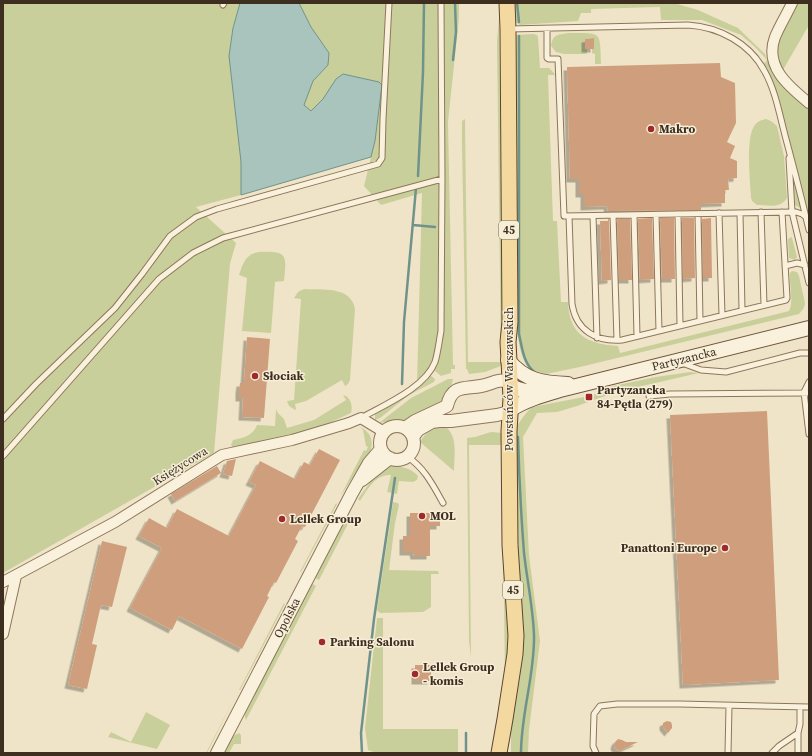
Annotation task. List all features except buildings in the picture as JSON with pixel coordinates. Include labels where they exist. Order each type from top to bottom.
[{"type":"main road","name":"Powstańców Warszawskich","points":[[498,753],[505,719],[516,636],[510,545],[510,410],[514,386],[508,360],[510,322],[507,3]]},
{"type":"main road","name":"Partyzancka","points":[[510,410],[517,405],[536,397],[560,390],[809,328]]},
{"type":"main road","points":[[508,360],[530,379],[548,382],[583,384]]},
{"type":"main road","name":"Partyzancka","points":[[514,386],[525,391],[548,389],[560,390]]},
{"type":"street","points":[[792,3],[775,38],[771,54],[780,75],[809,103]]},
{"type":"street","points":[[510,410],[497,415],[451,421],[439,420],[432,422],[418,430],[409,432],[396,426],[388,428],[380,440],[381,449],[383,453],[390,458],[398,459],[410,453],[413,446],[409,432],[415,421],[447,406],[451,396],[460,388],[482,386],[500,381],[514,386]]},
{"type":"street","points":[[361,418],[384,432]]},
{"type":"street","name":"Księżycowa","points":[[3,582],[115,522],[222,456],[292,440],[361,418]]},
{"type":"street","name":"Opolska","points":[[217,753],[346,503],[369,463],[381,449]]},
{"type":"street","name":"Opolska","points":[[358,483],[390,458]]},
{"type":"street","points":[[3,634],[16,576]]},
{"type":"lane","points":[[3,419],[36,384],[115,308],[170,236],[196,217],[217,209],[378,164],[382,158],[382,119],[390,3]]},
{"type":"lane","points":[[361,418],[403,394],[417,384],[429,372],[434,363],[441,331],[441,3]]},
{"type":"lane","points":[[508,30],[678,24],[704,27],[726,34],[750,52],[766,73],[776,101],[795,170],[809,230]]},
{"type":"lane","points":[[547,29],[548,58],[558,59],[564,216],[799,212],[806,217]]},
{"type":"lane","points":[[787,143],[792,212],[809,283]]},
{"type":"lane","points":[[3,456],[159,279],[193,253],[223,238],[442,178]]},
{"type":"lane","points":[[761,212],[764,305]]},
{"type":"lane","points":[[569,216],[572,309],[578,324],[592,335],[597,338],[617,340],[786,300],[782,212]]},
{"type":"lane","points":[[719,213],[722,315]]},
{"type":"lane","points":[[740,213],[742,310]]},
{"type":"lane","points":[[678,214],[680,325]]},
{"type":"lane","points":[[698,214],[700,320]]},
{"type":"lane","points":[[613,215],[617,340]]},
{"type":"lane","points":[[634,215],[637,336]]},
{"type":"lane","points":[[656,215],[659,331]]},
{"type":"lane","points":[[593,216],[597,338]]},
{"type":"lane","points":[[785,266],[797,263],[805,265]]},
{"type":"lane","points":[[675,361],[701,370],[726,372],[800,353],[809,354]]},
{"type":"lane","points":[[809,382],[807,392],[809,434]]},
{"type":"lane","points":[[649,396],[670,394],[807,392]]},
{"type":"lane","points":[[406,456],[418,465],[427,476],[443,503]]},
{"type":"lane","points":[[596,753],[593,746],[594,714],[600,706],[617,704],[809,707]]},
{"type":"lane","points":[[728,753],[729,706]]},
{"type":"lane","points":[[798,753],[800,707]]},
{"type":"lane","points":[[772,753],[779,746],[798,733]]},
{"type":"green space","points":[[3,3],[240,3],[233,28],[229,56],[241,162],[241,195],[196,207],[236,243],[230,264],[214,453],[3,573]]},
{"type":"green space","points":[[299,3],[438,3],[442,179],[441,331],[434,363],[417,384],[422,193],[381,205],[364,186],[375,141],[382,85],[323,99],[311,111],[304,105],[313,81],[328,65],[329,53],[311,27]]},
{"type":"green space","points":[[443,3],[459,3],[459,18],[448,122],[453,365],[455,365],[455,369],[451,369],[451,373],[441,376],[434,369],[442,345],[443,334]]},
{"type":"green space","points":[[512,3],[674,3],[698,10],[738,28],[765,54],[767,60],[741,35],[702,20],[661,20],[660,7],[591,9],[591,13],[581,13],[578,21],[520,25],[514,21]]},
{"type":"green space","points":[[792,3],[809,3],[809,25],[780,75],[809,103],[809,230],[776,101],[762,66],[771,54]]},
{"type":"green space","points":[[499,18],[503,361],[501,362],[497,41]]},
{"type":"green space","points":[[568,33],[587,33],[597,36],[600,45],[601,64],[595,64],[595,54],[592,53],[592,49],[594,49],[594,38],[585,39],[585,49],[587,49],[587,54],[564,54],[556,52],[551,46],[554,37]]},
{"type":"green space","points":[[515,35],[537,35],[538,37],[540,68],[549,68],[555,75],[548,75],[553,221],[557,221],[561,302],[568,302],[569,313],[576,330],[589,340],[607,345],[618,346],[620,353],[789,311],[791,302],[790,273],[792,271],[797,272],[799,276],[805,303],[799,314],[546,374],[535,371],[534,373],[526,365],[517,332]]},
{"type":"green space","points":[[465,119],[468,362],[501,362],[501,366],[485,372],[469,374],[466,369],[462,142],[462,121]]},
{"type":"green space","points":[[766,119],[777,126],[784,156],[787,198],[781,204],[774,206],[757,205],[751,198],[749,162],[751,135],[755,124]]},
{"type":"green space","points":[[794,178],[801,208],[795,205]]},
{"type":"green space","points":[[791,237],[797,257],[795,260],[789,258],[788,239]]},
{"type":"green space","points":[[275,252],[283,256],[285,260],[284,281],[275,282],[271,333],[242,331],[247,278],[239,275],[245,260],[254,253]]},
{"type":"green space","points":[[304,289],[335,291],[348,296],[352,302],[355,309],[350,380],[345,386],[342,380],[306,401],[295,404],[295,410],[289,406],[287,401],[294,400],[301,299],[294,298],[298,292]]},
{"type":"green space","points":[[690,372],[699,373],[616,392],[557,412],[537,413],[523,437],[529,555],[540,641],[529,730],[528,753],[511,753],[511,730],[523,650],[518,555],[516,429],[532,407],[584,397],[585,399],[613,386]]},
{"type":"green space","points":[[429,376],[435,379],[434,382],[409,395],[380,418],[375,420],[376,412]]},
{"type":"green space","points":[[448,379],[453,379],[451,387],[436,406],[407,419],[407,421],[379,423],[411,398]]},
{"type":"green space","points":[[343,395],[346,396],[351,402],[351,413],[320,427],[234,449],[231,445],[233,440],[244,437],[253,432],[257,425],[275,426],[276,409],[284,419],[287,428],[314,420],[346,400]]},
{"type":"green space","points":[[438,426],[447,428],[453,437],[455,448],[454,471],[420,442],[428,432]]},
{"type":"green space","points":[[360,427],[367,431],[371,437],[372,445],[370,453],[341,495],[364,450],[366,451],[368,447],[366,446],[363,430]]},
{"type":"green space","points":[[491,432],[503,433],[510,639],[505,678],[502,445],[469,445],[471,657],[469,641],[467,438]]},
{"type":"green space","points":[[390,465],[412,471],[418,476],[417,480],[413,482],[399,481],[397,494],[387,492],[391,475],[385,475],[372,483],[360,501],[358,499],[374,477]]},
{"type":"green space","points":[[393,502],[398,503],[399,505],[395,523],[389,570],[438,571],[439,574],[431,574],[431,607],[423,612],[380,613],[377,610]]},
{"type":"green space","points":[[336,503],[337,504],[300,572]]},
{"type":"green space","points":[[346,514],[351,518],[319,580],[313,577]]},
{"type":"green space","points":[[311,583],[316,586],[246,720],[244,714],[246,706]]},
{"type":"green space","points":[[284,603],[285,604],[239,690]]},
{"type":"green space","points":[[377,618],[383,618],[383,729],[458,729],[458,753],[376,753],[368,750],[365,728]]},
{"type":"green space","points":[[234,699],[207,753],[206,753]]},
{"type":"green space","points":[[146,712],[170,725],[157,749],[108,737],[111,732],[131,742]]},
{"type":"green space","points":[[239,733],[241,735],[241,744],[234,744],[229,753],[222,753],[233,736]]},
{"type":"water","points":[[240,3],[299,3],[311,27],[329,53],[328,65],[313,81],[304,105],[311,111],[323,99],[336,79],[343,74],[379,82],[382,85],[375,141],[371,157],[241,195],[241,162],[229,56],[233,28]]},
{"type":"waterway","points":[[418,176],[423,72],[424,3]]},
{"type":"waterway","points":[[453,60],[456,32],[455,3]]},
{"type":"waterway","points":[[517,3],[519,22]]},
{"type":"waterway","points":[[519,36],[519,334],[525,358],[533,371]]},
{"type":"waterway","points":[[402,384],[404,322],[416,188]]},
{"type":"waterway","points":[[413,225],[435,227]]},
{"type":"waterway","points":[[518,437],[524,553],[534,635],[534,650],[523,723],[521,753]]},
{"type":"waterway","points":[[362,753],[361,733],[374,619],[395,478]]},
{"type":"waterway","points":[[466,733],[466,753]]},
{"type":"place","name":"Makro","points":[[651,129]]},
{"type":"place","name":"Słociak","points":[[255,376]]},
{"type":"place","name":"Partyzancka 84-Pętla (279)","points":[[589,397]]},
{"type":"place","name":"MOL","points":[[422,516]]},
{"type":"place","name":"Lellek Group","points":[[282,519]]},
{"type":"place","name":"Panattoni Europe","points":[[725,548]]},
{"type":"place","name":"Parking Salonu","points":[[322,642]]},
{"type":"place","name":"Lellek Group - komis","points":[[415,674]]}]
